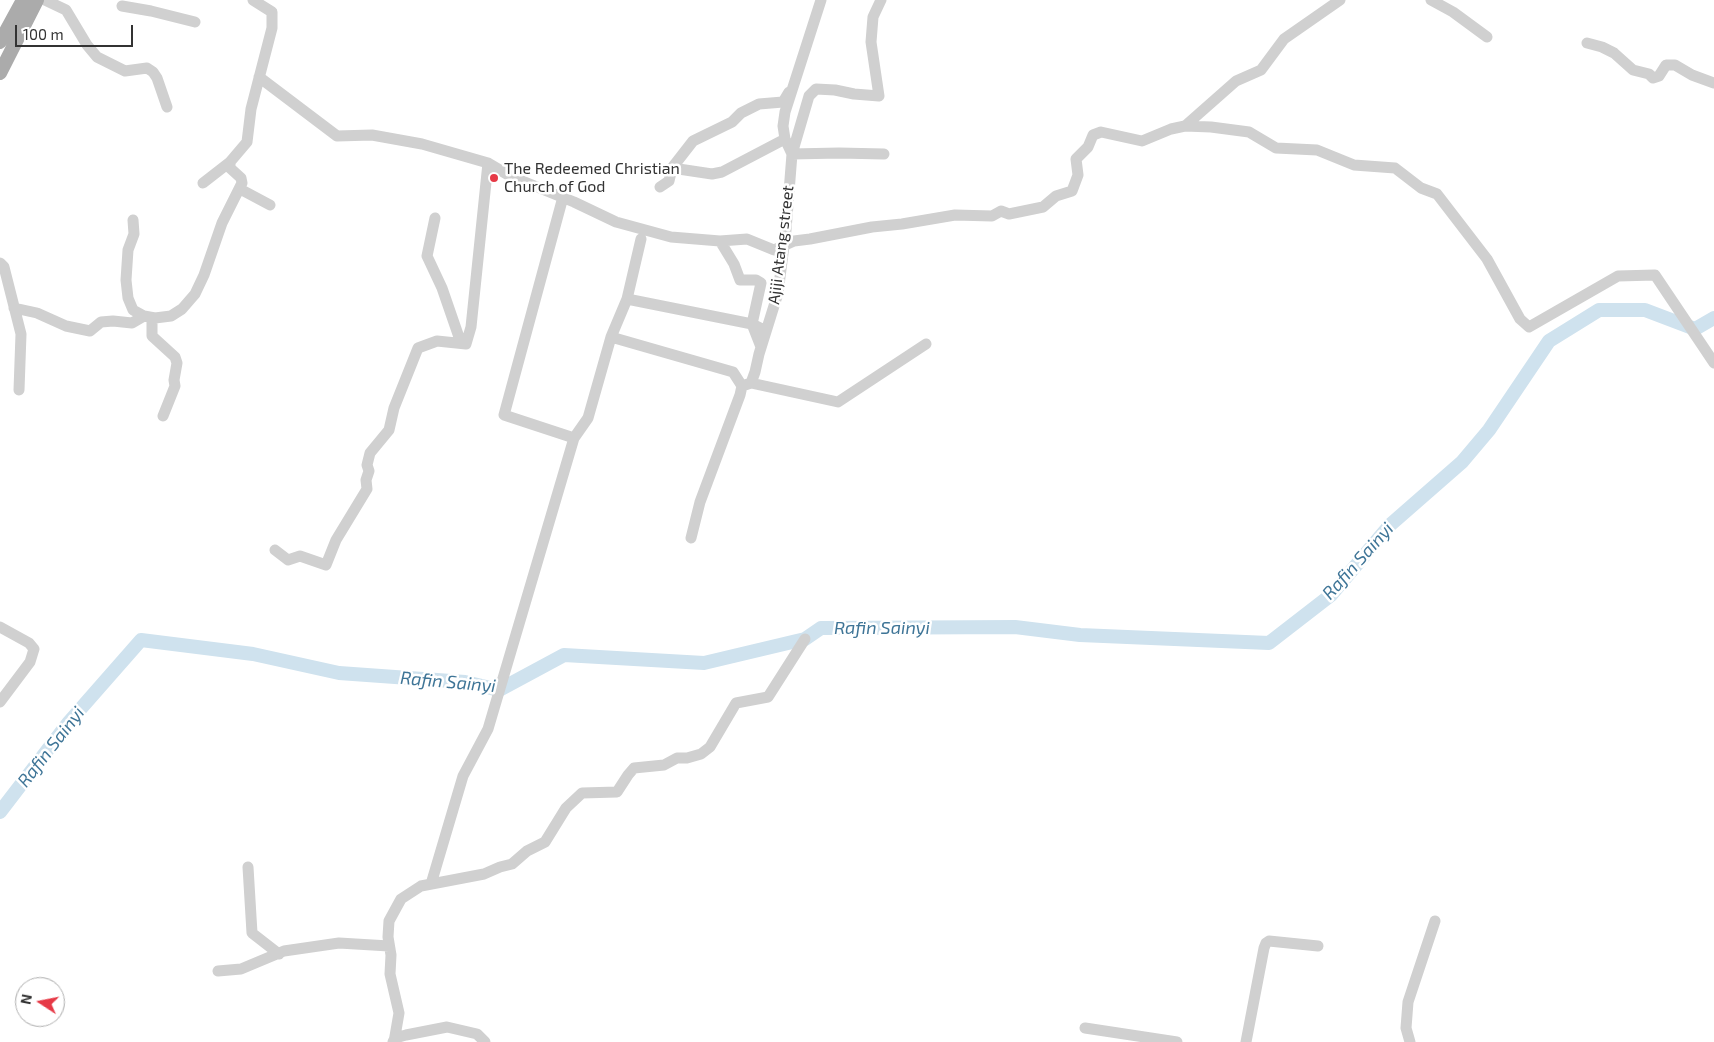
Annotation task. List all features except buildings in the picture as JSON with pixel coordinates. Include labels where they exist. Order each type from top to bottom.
[{"type":"main road","points":[[0,42],[23,0]]},
{"type":"main road","points":[[0,73],[37,0]]},
{"type":"street","points":[[45,0],[66,10],[87,46],[97,58],[125,71],[147,68],[154,72],[167,107]]},
{"type":"street","points":[[203,183],[230,162],[247,142],[250,116],[272,28],[272,12],[253,0]]},
{"type":"street","name":"Ajiji Atang street","points":[[691,538],[700,502],[740,395],[761,347],[778,293],[786,230],[792,154],[785,139],[783,126],[785,112],[821,0]]},
{"type":"street","points":[[881,0],[873,17],[870,42],[879,96],[816,89],[809,96],[792,154],[884,154]]},
{"type":"street","points":[[1185,126],[1236,81],[1261,70],[1284,39],[1340,0]]},
{"type":"street","points":[[1431,0],[1453,12],[1487,37]]},
{"type":"street","points":[[122,6],[152,6],[195,22]]},
{"type":"street","points":[[1587,43],[1614,53],[1633,70],[1649,74],[1654,78],[1659,76],[1666,65],[1675,65],[1692,75],[1714,83]]},
{"type":"street","points":[[259,77],[337,136],[372,136],[422,144],[488,163],[510,176],[563,197],[616,222],[654,233],[671,237],[720,241],[747,239],[774,250],[794,240],[955,215],[992,216],[1001,211],[1009,214],[1043,207],[1056,196],[1072,191],[1078,175],[1076,159],[1088,147],[1093,135],[1101,132],[1142,141],[1171,129],[1185,126],[1249,132],[1276,148],[1317,150],[1354,164],[1395,168],[1421,188],[1437,194],[1487,259],[1520,319],[1529,327],[1618,276],[1655,275],[1714,363]]},
{"type":"street","points":[[660,187],[669,180],[672,168],[693,141],[732,122],[741,113],[759,104],[782,102],[794,85]]},
{"type":"street","points":[[672,168],[712,174],[722,172],[785,139]]},
{"type":"street","points":[[14,308],[37,313],[66,326],[90,331],[101,322],[132,323],[148,317],[171,316],[182,309],[195,294],[204,275],[222,223],[242,184],[241,178],[230,168],[230,162]]},
{"type":"street","points":[[275,550],[288,560],[300,556],[326,565],[336,540],[367,489],[366,480],[369,471],[367,465],[370,453],[389,430],[394,408],[418,348],[437,341],[466,344],[471,327],[488,163]]},
{"type":"street","points":[[240,189],[270,205]]},
{"type":"street","points":[[563,197],[504,415],[574,438]]},
{"type":"street","points":[[434,218],[426,256],[442,288],[461,344]]},
{"type":"street","points":[[133,220],[134,234],[128,250],[126,280],[128,298],[133,310],[148,317]]},
{"type":"street","points":[[431,884],[463,776],[488,729],[574,438],[588,418],[611,337],[627,299],[641,239]]},
{"type":"street","points":[[720,241],[740,280],[756,280],[761,283],[752,324],[761,347]]},
{"type":"street","points":[[0,263],[4,267],[21,334],[18,390]]},
{"type":"street","points":[[627,299],[752,324],[766,331]]},
{"type":"street","points":[[148,317],[152,336],[176,356],[175,386],[163,416]]},
{"type":"street","points":[[611,337],[732,372],[746,385],[838,402],[926,344]]},
{"type":"street","points":[[0,627],[29,643],[34,649],[30,662],[0,702]]},
{"type":"street","points":[[485,1042],[478,1034],[447,1027],[394,1041],[399,1014],[390,974],[389,921],[400,899],[421,886],[484,874],[512,864],[527,851],[545,842],[566,808],[582,793],[617,792],[634,768],[664,765],[678,758],[701,754],[710,747],[736,703],[768,697],[805,639]]},
{"type":"street","points":[[248,866],[252,932],[279,954]]},
{"type":"street","points":[[1410,1042],[1406,1028],[1408,1002],[1435,921]]},
{"type":"street","points":[[1246,1042],[1266,943],[1269,941],[1318,946]]},
{"type":"street","points":[[218,971],[241,969],[284,951],[339,943],[389,946]]},
{"type":"street","points":[[1085,1028],[1177,1042]]},
{"type":"waterway","name":"Rafin Sainyi","points":[[0,812],[69,722],[141,640],[253,654],[339,673],[465,682],[499,690],[564,655],[704,663],[805,639],[821,628],[1015,627],[1080,635],[1269,643],[1331,595],[1390,525],[1462,462],[1489,430],[1549,341],[1599,310],[1645,310],[1695,329],[1714,318]]},
{"type":"place","name":"The Redeemed Christian Church of God","points":[[494,178]]}]
